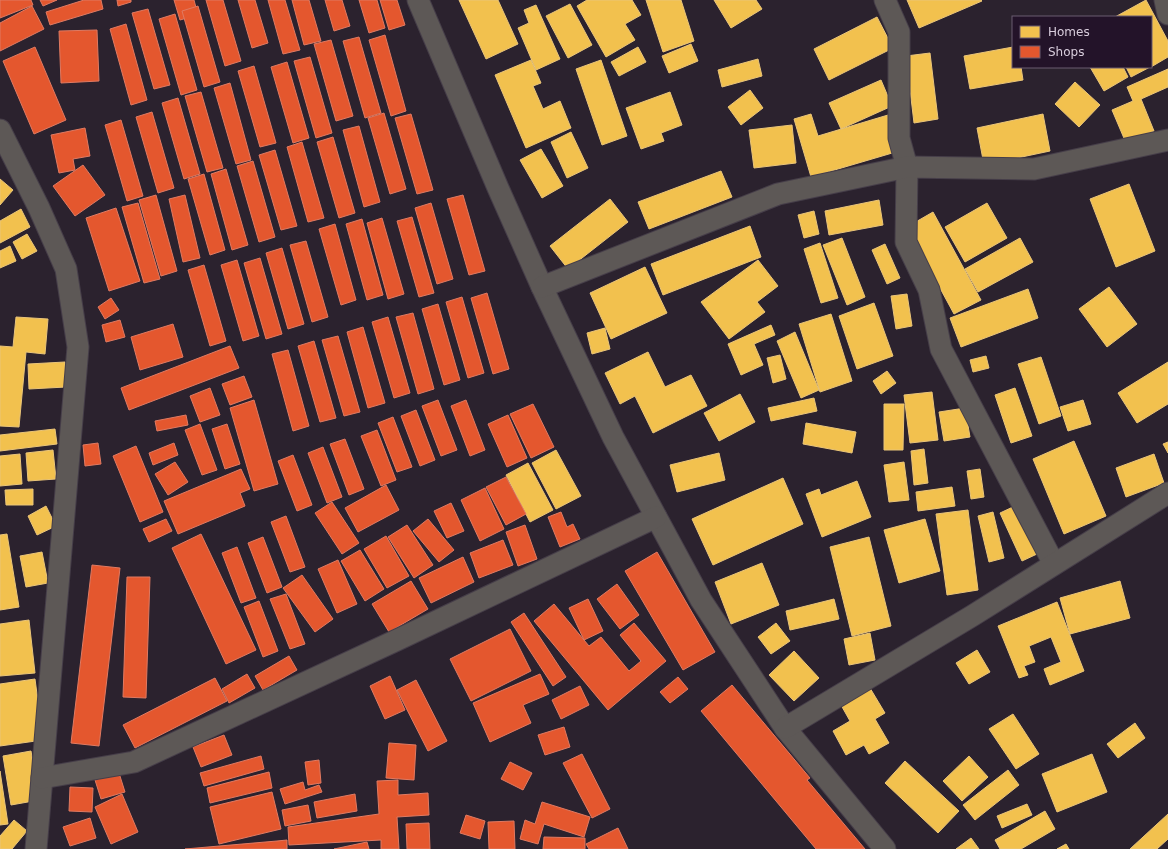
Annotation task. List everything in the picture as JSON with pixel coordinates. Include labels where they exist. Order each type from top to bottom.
[{"type":"street","points":[[418,0],[498,188],[613,437],[701,600],[785,728],[885,849]]},
{"type":"street","points":[[885,0],[899,32],[899,138],[907,167],[906,242],[929,290],[941,349],[1054,564]]},
{"type":"street","points":[[1165,0],[1168,14]]},
{"type":"street","points":[[0,130],[39,208],[66,269],[78,347],[36,849]]},
{"type":"street","points":[[542,286],[778,194],[907,167],[1034,169],[1168,140]]},
{"type":"street","points":[[785,728],[972,616],[1168,493]]},
{"type":"street","points":[[42,778],[134,762],[397,640],[656,517]]},
{"type":"building: Homes","points":[[459,0],[498,0],[518,44],[486,59]]},
{"type":"building: Homes","points":[[587,0],[632,0],[641,15],[625,24],[635,40],[606,57],[577,6]]},
{"type":"building: Homes","points":[[646,0],[681,0],[694,41],[663,52]]},
{"type":"building: Homes","points":[[714,0],[756,0],[762,9],[731,28]]},
{"type":"building: Homes","points":[[907,0],[981,0],[982,1],[919,28]]},
{"type":"building: Homes","points":[[1146,0],[1168,41],[1168,57],[1152,66],[1152,16],[1117,16]]},
{"type":"building: Homes","points":[[570,4],[592,45],[568,58],[546,16]]},
{"type":"building: Homes","points":[[536,5],[560,59],[536,70],[518,28],[529,23],[524,10]]},
{"type":"building: Homes","points":[[877,17],[893,48],[829,80],[814,49]]},
{"type":"building: Homes","points":[[691,44],[698,61],[669,73],[662,56]]},
{"type":"building: Homes","points":[[638,47],[646,62],[619,76],[611,62]]},
{"type":"building: Homes","points":[[1012,47],[1012,68],[1021,68],[1023,80],[970,89],[964,56]]},
{"type":"building: Homes","points":[[930,53],[938,119],[914,123],[906,56]]},
{"type":"building: Homes","points":[[758,59],[762,76],[722,87],[718,70]]},
{"type":"building: Homes","points":[[531,60],[541,83],[533,86],[543,109],[560,101],[571,128],[526,148],[495,75]]},
{"type":"building: Homes","points":[[601,60],[627,136],[602,145],[576,69]]},
{"type":"building: Homes","points":[[1091,68],[1124,68],[1128,77],[1104,91]]},
{"type":"building: Homes","points":[[1126,68],[1148,68],[1131,77]]},
{"type":"building: Homes","points":[[1168,69],[1168,87],[1141,99],[1154,131],[1126,143],[1112,110],[1133,101],[1127,87]]},
{"type":"building: Homes","points":[[881,80],[892,106],[841,129],[829,103]]},
{"type":"building: Homes","points":[[1075,82],[1100,105],[1079,127],[1055,104]]},
{"type":"building: Homes","points":[[750,90],[763,108],[741,125],[728,107]]},
{"type":"building: Homes","points":[[670,92],[682,125],[661,133],[664,141],[641,149],[626,108]]},
{"type":"building: Homes","points":[[811,114],[818,136],[888,115],[899,151],[811,177],[794,119]]},
{"type":"building: Homes","points":[[1043,114],[1050,151],[984,165],[977,128]]},
{"type":"building: Homes","points":[[792,125],[796,163],[754,168],[749,130]]},
{"type":"building: Homes","points":[[571,132],[588,168],[567,178],[551,142]]},
{"type":"building: Homes","points":[[541,149],[563,186],[542,198],[520,160]]},
{"type":"building: Homes","points":[[721,171],[732,197],[649,229],[638,202]]},
{"type":"building: Homes","points":[[0,179],[13,190],[0,205]]},
{"type":"building: Homes","points":[[1129,184],[1155,251],[1116,267],[1090,199]]},
{"type":"building: Homes","points":[[610,199],[628,222],[568,269],[550,246]]},
{"type":"building: Homes","points":[[879,200],[883,225],[829,235],[825,211]]},
{"type":"building: Homes","points":[[987,203],[1007,238],[965,262],[945,227]]},
{"type":"building: Homes","points":[[21,209],[30,227],[0,243],[0,221]]},
{"type":"building: Homes","points":[[814,211],[819,234],[804,238],[798,215]]},
{"type":"building: Homes","points":[[933,212],[981,300],[954,314],[907,227]]},
{"type":"building: Homes","points":[[750,226],[761,257],[663,295],[651,264]]},
{"type":"building: Homes","points":[[27,234],[37,251],[22,259],[13,242]]},
{"type":"building: Homes","points":[[842,238],[865,297],[847,305],[823,245]]},
{"type":"building: Homes","points":[[1020,238],[1033,262],[978,292],[965,269]]},
{"type":"building: Homes","points":[[820,243],[838,298],[821,303],[804,249]]},
{"type":"building: Homes","points":[[885,244],[900,278],[887,284],[872,250]]},
{"type":"building: Homes","points":[[10,246],[16,261],[0,268],[0,251]]},
{"type":"building: Homes","points":[[758,260],[778,286],[757,302],[765,312],[729,339],[701,302]]},
{"type":"building: Homes","points":[[645,267],[667,313],[611,339],[590,293]]},
{"type":"building: Homes","points":[[1109,287],[1137,324],[1107,347],[1079,309]]},
{"type":"building: Homes","points":[[1028,289],[1038,318],[961,347],[950,318]]},
{"type":"building: Homes","points":[[907,294],[912,326],[896,329],[891,296]]},
{"type":"building: Homes","points":[[874,303],[893,356],[857,369],[839,316]]},
{"type":"building: Homes","points":[[831,314],[852,381],[820,392],[799,324]]},
{"type":"building: Homes","points":[[16,317],[48,319],[45,354],[26,352],[19,427],[0,426],[0,346],[13,347]]},
{"type":"building: Homes","points":[[771,325],[775,335],[754,344],[763,365],[741,375],[728,344]]},
{"type":"building: Homes","points":[[605,328],[610,349],[592,354],[587,333]]},
{"type":"building: Homes","points":[[795,332],[819,390],[801,398],[777,341]]},
{"type":"building: Homes","points":[[648,352],[665,387],[691,375],[707,406],[653,433],[635,396],[620,404],[605,373]]},
{"type":"building: Homes","points":[[780,355],[786,379],[773,383],[767,358]]},
{"type":"building: Homes","points":[[986,356],[989,368],[973,372],[970,360]]},
{"type":"building: Homes","points":[[1041,357],[1061,416],[1039,424],[1018,364]]},
{"type":"building: Homes","points":[[65,362],[66,387],[29,389],[28,364]]},
{"type":"building: Homes","points":[[1168,362],[1168,404],[1137,423],[1118,393]]},
{"type":"building: Homes","points":[[887,371],[896,383],[881,394],[873,381]]},
{"type":"building: Homes","points":[[1015,388],[1032,436],[1011,443],[995,395]]},
{"type":"building: Homes","points":[[932,392],[938,440],[910,443],[904,395]]},
{"type":"building: Homes","points":[[740,394],[755,422],[719,441],[704,413]]},
{"type":"building: Homes","points":[[814,398],[817,411],[771,421],[768,408]]},
{"type":"building: Homes","points":[[1083,400],[1091,424],[1068,431],[1060,407]]},
{"type":"building: Homes","points":[[884,404],[904,404],[903,450],[884,450]]},
{"type":"building: Homes","points":[[965,408],[970,437],[944,441],[939,412]]},
{"type":"building: Homes","points":[[806,423],[856,432],[852,453],[803,444]]},
{"type":"building: Homes","points":[[55,429],[57,444],[0,451],[0,435]]},
{"type":"building: Homes","points":[[1074,441],[1106,516],[1064,534],[1033,459]]},
{"type":"building: Homes","points":[[1168,442],[1168,453],[1163,444]]},
{"type":"building: Homes","points":[[924,449],[928,483],[914,485],[911,451]]},
{"type":"building: Homes","points":[[53,450],[56,479],[28,481],[26,453]]},
{"type":"building: Homes","points":[[556,450],[581,496],[556,509],[532,463]]},
{"type":"building: Homes","points":[[719,453],[725,480],[677,492],[670,465]]},
{"type":"building: Homes","points":[[20,454],[22,484],[0,486],[0,456]]},
{"type":"building: Homes","points":[[1154,454],[1164,483],[1126,497],[1116,468]]},
{"type":"building: Homes","points":[[904,462],[909,500],[889,502],[884,465]]},
{"type":"building: Homes","points":[[528,463],[553,510],[530,522],[506,475]]},
{"type":"building: Homes","points":[[980,469],[984,497],[971,499],[967,471]]},
{"type":"building: Homes","points":[[783,478],[803,524],[713,565],[692,519]]},
{"type":"building: Homes","points":[[857,481],[871,517],[822,537],[806,494],[819,489],[821,495]]},
{"type":"building: Homes","points":[[952,487],[955,506],[918,511],[916,492]]},
{"type":"building: Homes","points":[[33,489],[33,505],[6,505],[5,490]]},
{"type":"building: Homes","points":[[46,506],[56,526],[37,535],[28,516]]},
{"type":"building: Homes","points":[[1015,506],[1037,554],[1022,561],[1000,513]]},
{"type":"building: Homes","points":[[968,510],[978,590],[947,595],[936,514]]},
{"type":"building: Homes","points":[[993,512],[1004,558],[989,562],[978,516]]},
{"type":"building: Homes","points":[[925,519],[940,571],[899,583],[884,530]]},
{"type":"building: Homes","points":[[7,534],[19,607],[0,610],[0,535]]},
{"type":"building: Homes","points":[[869,537],[891,626],[852,636],[830,547]]},
{"type":"building: Homes","points":[[42,552],[48,583],[26,587],[20,556]]},
{"type":"building: Homes","points":[[762,563],[779,605],[731,624],[715,582]]},
{"type":"building: Homes","points":[[1120,581],[1130,618],[1070,634],[1060,598]]},
{"type":"building: Homes","points":[[834,599],[839,619],[790,630],[786,611]]},
{"type":"building: Homes","points":[[1057,602],[1084,671],[1050,685],[1044,669],[1061,662],[1051,637],[1029,646],[1035,662],[1024,666],[1028,675],[1019,678],[998,626]]},
{"type":"building: Homes","points":[[29,620],[35,673],[0,676],[0,624]]},
{"type":"building: Homes","points":[[776,623],[790,641],[771,654],[758,637]]},
{"type":"building: Homes","points":[[870,633],[875,660],[849,665],[844,639]]},
{"type":"building: Homes","points":[[977,650],[990,672],[969,684],[956,663]]},
{"type":"building: Homes","points":[[794,651],[819,678],[794,701],[769,675]]},
{"type":"building: Homes","points":[[35,679],[43,740],[0,746],[0,684]]},
{"type":"building: Homes","points":[[870,688],[885,713],[875,719],[889,743],[869,754],[864,745],[846,755],[833,731],[850,721],[841,705]]},
{"type":"building: Homes","points":[[1013,714],[1039,754],[1016,769],[989,729]]},
{"type":"building: Homes","points":[[1135,723],[1145,738],[1118,758],[1107,744]]},
{"type":"building: Homes","points":[[31,751],[39,800],[11,805],[3,756]]},
{"type":"building: Homes","points":[[1092,754],[1107,792],[1057,812],[1042,774]]},
{"type":"building: Homes","points":[[969,756],[988,777],[962,801],[943,781]]},
{"type":"building: Homes","points":[[905,761],[959,811],[938,833],[885,783]]},
{"type":"building: Homes","points":[[1008,770],[1019,785],[975,820],[963,805]]},
{"type":"building: Homes","points":[[0,771],[8,824],[0,825]]},
{"type":"building: Homes","points":[[1027,804],[1032,815],[1002,828],[997,816]]},
{"type":"building: Homes","points":[[1045,811],[1055,829],[1021,849],[1000,849],[995,840]]},
{"type":"building: Homes","points":[[1168,814],[1168,839],[1157,849],[1130,849]]},
{"type":"building: Homes","points":[[14,820],[27,831],[12,849],[0,849],[0,836]]},
{"type":"building: Homes","points":[[971,838],[979,849],[956,849]]},
{"type":"building: Homes","points":[[1066,844],[1069,849],[1057,849]]},
{"type":"building: Shops","points":[[0,0],[31,0],[33,5],[0,18]]},
{"type":"building: Shops","points":[[40,0],[57,0],[43,6]]},
{"type":"building: Shops","points":[[84,0],[101,0],[103,9],[50,25],[46,12]]},
{"type":"building: Shops","points":[[117,0],[131,0],[131,2],[118,6]]},
{"type":"building: Shops","points":[[174,0],[194,0],[198,15],[180,20]]},
{"type":"building: Shops","points":[[206,0],[223,0],[241,61],[225,66]]},
{"type":"building: Shops","points":[[238,0],[255,0],[268,43],[252,48]]},
{"type":"building: Shops","points":[[268,0],[285,0],[300,50],[283,54]]},
{"type":"building: Shops","points":[[292,0],[309,0],[321,41],[304,45]]},
{"type":"building: Shops","points":[[325,0],[342,0],[350,26],[334,31]]},
{"type":"building: Shops","points":[[359,0],[377,0],[385,28],[369,33]]},
{"type":"building: Shops","points":[[380,0],[397,0],[405,25],[389,30]]},
{"type":"building: Shops","points":[[32,6],[44,29],[0,51],[0,23]]},
{"type":"building: Shops","points":[[198,6],[220,82],[204,87],[182,11]]},
{"type":"building: Shops","points":[[148,9],[170,85],[154,89],[132,13]]},
{"type":"building: Shops","points":[[175,14],[197,90],[181,95],[159,19]]},
{"type":"building: Shops","points":[[126,24],[147,100],[131,105],[110,29]]},
{"type":"building: Shops","points":[[97,30],[99,81],[61,83],[59,31]]},
{"type":"building: Shops","points":[[385,35],[406,111],[391,116],[369,40]]},
{"type":"building: Shops","points":[[359,37],[381,113],[365,118],[343,41]]},
{"type":"building: Shops","points":[[331,40],[353,116],[336,121],[314,44]]},
{"type":"building: Shops","points":[[35,47],[66,120],[34,134],[3,61]]},
{"type":"building: Shops","points":[[310,57],[332,133],[316,138],[294,61]]},
{"type":"building: Shops","points":[[287,62],[309,138],[293,143],[271,67]]},
{"type":"building: Shops","points":[[254,66],[276,143],[260,147],[238,71]]},
{"type":"building: Shops","points":[[230,83],[251,160],[236,164],[214,88]]},
{"type":"building: Shops","points":[[201,92],[223,168],[207,172],[185,96]]},
{"type":"building: Shops","points":[[178,98],[200,174],[184,179],[162,103]]},
{"type":"building: Shops","points":[[152,112],[174,188],[158,193],[136,117]]},
{"type":"building: Shops","points":[[384,113],[406,189],[390,194],[368,118]]},
{"type":"building: Shops","points":[[411,114],[433,190],[417,194],[395,118]]},
{"type":"building: Shops","points":[[121,120],[143,196],[127,201],[105,125]]},
{"type":"building: Shops","points":[[359,126],[380,202],[364,207],[343,130]]},
{"type":"building: Shops","points":[[85,128],[90,156],[73,159],[75,170],[59,173],[51,135]]},
{"type":"building: Shops","points":[[333,137],[355,213],[339,218],[317,142]]},
{"type":"building: Shops","points":[[302,142],[324,218],[308,222],[287,147]]},
{"type":"building: Shops","points":[[275,150],[297,226],[281,230],[259,155]]},
{"type":"building: Shops","points":[[253,161],[275,237],[259,242],[237,166]]},
{"type":"building: Shops","points":[[83,165],[105,195],[75,216],[53,186]]},
{"type":"building: Shops","points":[[226,169],[248,245],[232,250],[211,174]]},
{"type":"building: Shops","points":[[204,174],[225,250],[210,255],[188,179]]},
{"type":"building: Shops","points":[[156,195],[177,271],[161,276],[139,200]]},
{"type":"building: Shops","points":[[185,195],[200,258],[183,262],[169,199]]},
{"type":"building: Shops","points":[[463,195],[485,271],[469,275],[447,199]]},
{"type":"building: Shops","points":[[138,203],[160,279],[144,283],[122,207]]},
{"type":"building: Shops","points":[[431,203],[453,279],[437,284],[415,208]]},
{"type":"building: Shops","points":[[116,208],[140,281],[109,291],[86,218]]},
{"type":"building: Shops","points":[[412,217],[434,293],[419,297],[397,221]]},
{"type":"building: Shops","points":[[382,218],[404,294],[388,299],[367,223]]},
{"type":"building: Shops","points":[[362,219],[383,295],[367,300],[346,224]]},
{"type":"building: Shops","points":[[335,224],[356,300],[341,305],[319,229]]},
{"type":"building: Shops","points":[[306,241],[328,317],[312,322],[290,245]]},
{"type":"building: Shops","points":[[282,248],[304,324],[288,329],[266,253]]},
{"type":"building: Shops","points":[[260,258],[282,334],[266,339],[244,263]]},
{"type":"building: Shops","points":[[237,260],[259,336],[243,341],[221,265]]},
{"type":"building: Shops","points":[[204,265],[226,341],[210,346],[188,270]]},
{"type":"building: Shops","points":[[487,293],[509,369],[493,374],[471,298]]},
{"type":"building: Shops","points":[[462,297],[484,373],[468,378],[446,302]]},
{"type":"building: Shops","points":[[111,298],[119,310],[105,319],[98,307]]},
{"type":"building: Shops","points":[[438,304],[460,380],[444,385],[422,309]]},
{"type":"building: Shops","points":[[413,313],[434,389],[418,394],[396,317]]},
{"type":"building: Shops","points":[[388,317],[410,393],[394,398],[372,322]]},
{"type":"building: Shops","points":[[120,320],[125,337],[106,342],[102,325]]},
{"type":"building: Shops","points":[[173,324],[183,357],[140,370],[131,337]]},
{"type":"building: Shops","points":[[363,327],[385,403],[368,408],[347,332]]},
{"type":"building: Shops","points":[[338,336],[360,412],[344,416],[322,340]]},
{"type":"building: Shops","points":[[314,341],[336,418],[320,422],[298,346]]},
{"type":"building: Shops","points":[[230,346],[239,368],[129,410],[121,388]]},
{"type":"building: Shops","points":[[288,350],[309,426],[293,431],[272,354]]},
{"type":"building: Shops","points":[[244,376],[252,397],[230,405],[222,384]]},
{"type":"building: Shops","points":[[210,388],[220,415],[200,422],[190,396]]},
{"type":"building: Shops","points":[[254,400],[278,484],[254,491],[230,408]]},
{"type":"building: Shops","points":[[438,400],[457,450],[441,456],[422,406]]},
{"type":"building: Shops","points":[[466,400],[485,450],[470,456],[451,406]]},
{"type":"building: Shops","points":[[533,404],[554,447],[531,458],[510,414]]},
{"type":"building: Shops","points":[[416,410],[435,460],[420,466],[401,416]]},
{"type":"building: Shops","points":[[186,415],[188,425],[157,431],[155,421]]},
{"type":"building: Shops","points":[[508,415],[527,458],[507,467],[488,424]]},
{"type":"building: Shops","points":[[393,417],[412,467],[397,472],[378,423]]},
{"type":"building: Shops","points":[[200,424],[217,470],[202,475],[185,430]]},
{"type":"building: Shops","points":[[227,424],[240,464],[225,469],[212,429]]},
{"type":"building: Shops","points":[[377,430],[396,480],[381,486],[361,436]]},
{"type":"building: Shops","points":[[345,439],[364,489],[349,495],[330,444]]},
{"type":"building: Shops","points":[[98,443],[101,464],[85,466],[83,445]]},
{"type":"building: Shops","points":[[174,443],[178,455],[153,465],[149,453]]},
{"type":"building: Shops","points":[[136,446],[163,512],[140,522],[113,456]]},
{"type":"building: Shops","points":[[323,447],[342,497],[327,503],[308,453]]},
{"type":"building: Shops","points":[[293,455],[312,505],[297,511],[278,461]]},
{"type":"building: Shops","points":[[175,462],[188,482],[168,495],[155,474]]},
{"type":"building: Shops","points":[[241,469],[250,489],[240,493],[245,506],[178,534],[164,501]]},
{"type":"building: Shops","points":[[506,477],[526,514],[506,525],[486,487]]},
{"type":"building: Shops","points":[[386,485],[399,510],[358,532],[345,508]]},
{"type":"building: Shops","points":[[485,488],[504,529],[480,541],[461,500]]},
{"type":"building: Shops","points":[[332,502],[359,543],[342,554],[315,513]]},
{"type":"building: Shops","points":[[451,503],[464,531],[447,538],[434,511]]},
{"type":"building: Shops","points":[[561,512],[567,527],[573,524],[580,539],[560,547],[548,517]]},
{"type":"building: Shops","points":[[286,516],[305,567],[290,572],[271,522]]},
{"type":"building: Shops","points":[[166,519],[172,531],[149,542],[143,529]]},
{"type":"building: Shops","points":[[428,519],[454,550],[439,562],[413,531]]},
{"type":"building: Shops","points":[[407,525],[433,565],[414,578],[388,537]]},
{"type":"building: Shops","points":[[525,525],[537,559],[518,566],[506,532]]},
{"type":"building: Shops","points":[[201,534],[256,650],[226,664],[172,548]]},
{"type":"building: Shops","points":[[386,536],[409,576],[387,588],[364,549]]},
{"type":"building: Shops","points":[[263,537],[282,587],[267,593],[248,543]]},
{"type":"building: Shops","points":[[503,540],[513,565],[479,578],[470,553]]},
{"type":"building: Shops","points":[[237,547],[256,598],[241,603],[222,553]]},
{"type":"building: Shops","points":[[360,550],[384,589],[365,601],[341,561]]},
{"type":"building: Shops","points":[[657,552],[715,652],[683,670],[625,571]]},
{"type":"building: Shops","points":[[463,557],[474,582],[431,603],[419,578]]},
{"type":"building: Shops","points":[[338,560],[357,604],[337,613],[318,569]]},
{"type":"building: Shops","points":[[92,565],[120,568],[99,746],[71,743]]},
{"type":"building: Shops","points":[[302,575],[333,619],[315,632],[283,588]]},
{"type":"building: Shops","points":[[127,577],[150,577],[146,698],[123,697]]},
{"type":"building: Shops","points":[[411,581],[428,609],[389,632],[372,604]]},
{"type":"building: Shops","points":[[617,584],[639,615],[620,629],[597,599]]},
{"type":"building: Shops","points":[[286,594],[305,644],[290,649],[270,599]]},
{"type":"building: Shops","points":[[588,599],[603,631],[584,640],[569,608]]},
{"type":"building: Shops","points":[[259,601],[278,651],[263,657],[244,607]]},
{"type":"building: Shops","points":[[554,604],[589,646],[601,637],[629,671],[641,661],[620,635],[634,623],[666,661],[608,710],[534,621]]},
{"type":"building: Shops","points":[[524,613],[566,677],[553,686],[511,622]]},
{"type":"building: Shops","points":[[510,629],[531,671],[471,701],[450,659]]},
{"type":"building: Shops","points":[[289,656],[297,670],[263,690],[255,676]]},
{"type":"building: Shops","points":[[247,674],[255,688],[229,703],[222,689]]},
{"type":"building: Shops","points":[[540,674],[549,694],[523,705],[531,723],[490,742],[473,703]]},
{"type":"building: Shops","points":[[390,676],[405,710],[385,719],[370,686]]},
{"type":"building: Shops","points":[[678,677],[688,689],[670,703],[660,692]]},
{"type":"building: Shops","points":[[215,678],[227,701],[135,748],[123,725]]},
{"type":"building: Shops","points":[[416,680],[447,741],[428,751],[397,690]]},
{"type":"building: Shops","points":[[732,685],[810,778],[807,780],[865,849],[816,849],[701,711]]},
{"type":"building: Shops","points":[[580,686],[589,705],[561,719],[552,700]]},
{"type":"building: Shops","points":[[564,727],[570,747],[545,755],[538,735]]},
{"type":"building: Shops","points":[[224,735],[232,755],[201,767],[193,747]]},
{"type":"building: Shops","points":[[389,743],[416,745],[414,780],[386,778]]},
{"type":"building: Shops","points":[[582,754],[610,809],[592,818],[563,763]]},
{"type":"building: Shops","points":[[261,756],[264,769],[204,786],[200,773]]},
{"type":"building: Shops","points":[[319,760],[321,783],[308,785],[305,762]]},
{"type":"building: Shops","points":[[510,762],[532,773],[523,790],[501,779]]},
{"type":"building: Shops","points":[[269,772],[272,788],[210,803],[207,788]]},
{"type":"building: Shops","points":[[119,773],[125,792],[101,799],[95,780]]},
{"type":"building: Shops","points":[[398,780],[398,795],[428,793],[429,815],[397,817],[399,849],[381,849],[381,840],[289,845],[288,827],[379,814],[377,781]]},
{"type":"building: Shops","points":[[303,782],[305,790],[319,785],[322,792],[285,804],[280,789]]},
{"type":"building: Shops","points":[[70,787],[93,788],[92,812],[69,811]]},
{"type":"building: Shops","points":[[272,792],[281,829],[219,844],[210,807]]},
{"type":"building: Shops","points":[[122,794],[138,832],[111,844],[95,807]]},
{"type":"building: Shops","points":[[355,794],[357,811],[317,818],[314,802]]},
{"type":"building: Shops","points":[[542,802],[590,817],[584,837],[544,824],[538,844],[520,839],[525,820],[535,824]]},
{"type":"building: Shops","points":[[308,805],[311,821],[285,826],[282,810]]},
{"type":"building: Shops","points":[[466,815],[485,821],[480,839],[460,833]]},
{"type":"building: Shops","points":[[90,818],[96,838],[70,846],[63,827]]},
{"type":"building: Shops","points":[[514,821],[515,849],[489,849],[488,822]]},
{"type":"building: Shops","points":[[429,823],[430,849],[407,849],[406,824]]},
{"type":"building: Shops","points":[[618,828],[628,849],[589,849],[586,844]]},
{"type":"building: Shops","points":[[544,837],[585,838],[585,849],[543,849]]},
{"type":"building: Shops","points":[[287,840],[287,849],[185,849],[277,841]]},
{"type":"building: Shops","points":[[367,842],[369,849],[334,849]]}]
